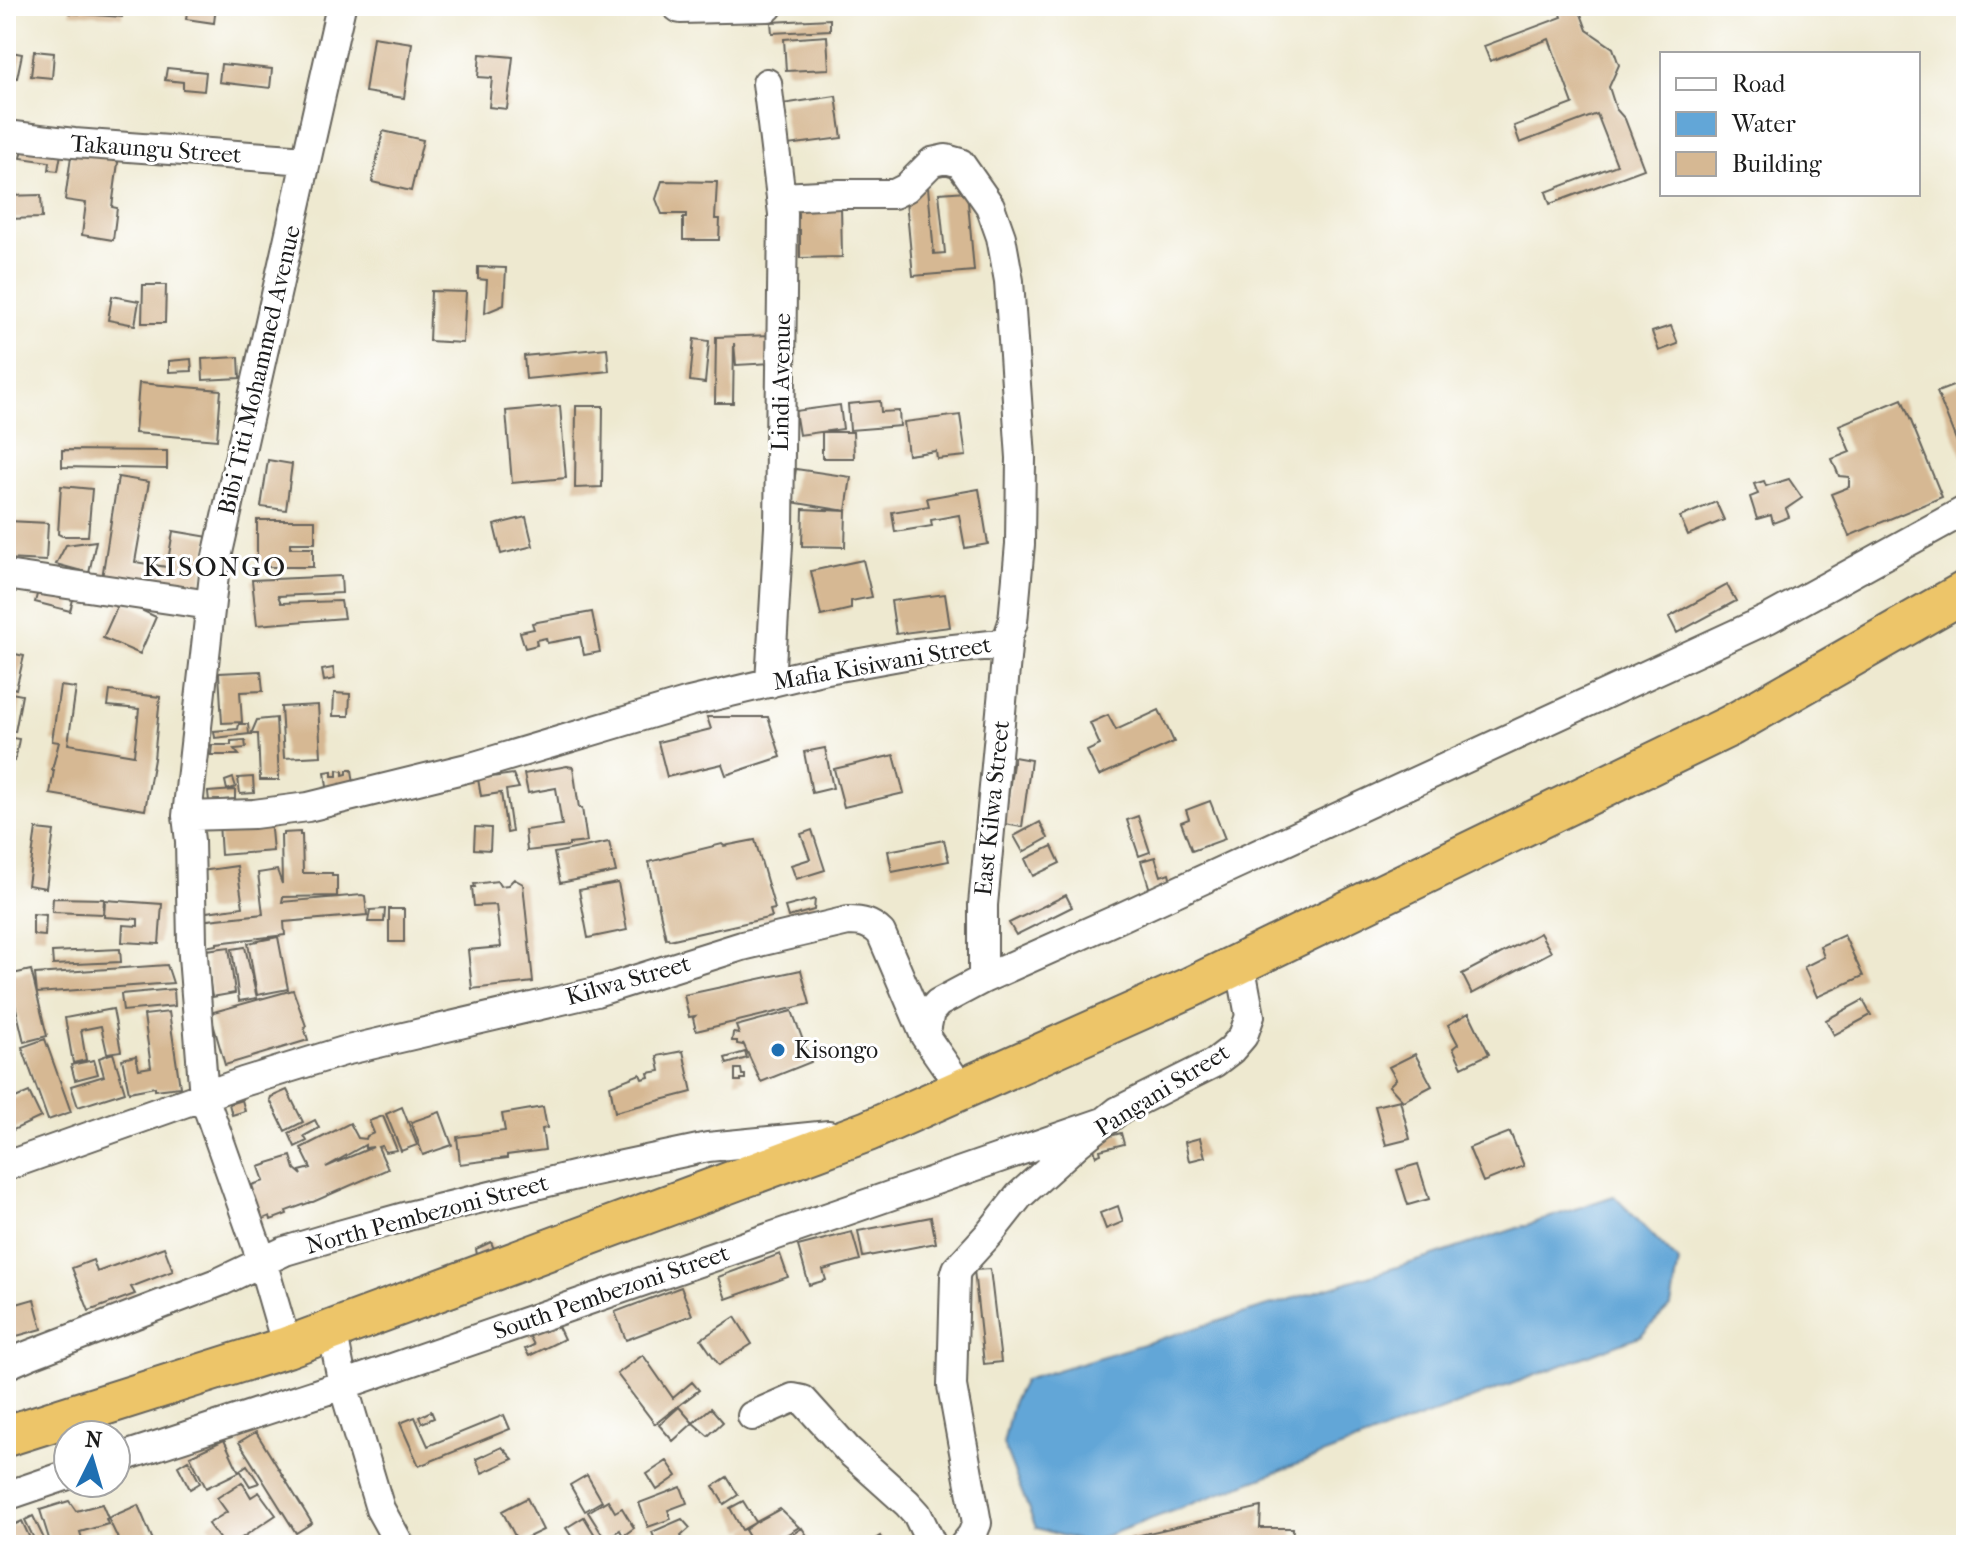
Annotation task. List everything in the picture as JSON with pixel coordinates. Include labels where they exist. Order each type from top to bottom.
[{"type":"highway","points":[[6,1436],[287,1347],[868,1131],[1191,987],[1730,726],[1966,591]]},
{"type":"street","name":"Bibi Titi Mohammed Avenue","points":[[287,1347],[262,1261],[204,1097],[192,943],[187,816],[215,566],[341,6]]},
{"type":"street","points":[[676,6],[680,9],[768,7]]},
{"type":"street","name":"Lindi Avenue","points":[[767,83],[781,197],[783,245],[779,527],[770,683]]},
{"type":"street","name":"Takaungu Street","points":[[6,135],[306,160]]},
{"type":"street","name":"Mafia Kisiwani Street","points":[[187,816],[254,814],[308,807],[475,766],[689,702],[822,670],[916,653],[1000,644],[1008,637],[1013,622],[1020,544],[1021,458],[1009,281],[1001,237],[990,206],[960,163],[946,159],[932,162],[906,188],[894,194],[781,197]]},
{"type":"street","points":[[925,1036],[930,1012],[938,1003],[983,979],[1768,619],[1966,510]]},
{"type":"street","points":[[6,575],[210,605]]},
{"type":"street","name":"East Kilwa Street","points":[[983,979],[983,905],[1008,637]]},
{"type":"street","name":"Kilwa Street","points":[[6,1166],[243,1082],[344,1051],[596,992],[742,946],[848,921],[874,925],[881,933],[925,1036],[961,1088]]},
{"type":"street","name":"Pangani Street","points":[[964,1545],[977,1523],[952,1386],[957,1269],[1019,1196],[1118,1111],[1214,1063],[1231,1050],[1243,1036],[1250,1016],[1240,963]]},
{"type":"street","name":"South Pembezoni Street","points":[[132,1454],[343,1385],[1106,1121]]},
{"type":"street","name":"North Pembezoni Street","points":[[6,1365],[222,1281],[285,1251],[408,1216],[708,1147],[868,1131]]},
{"type":"street","points":[[332,1329],[343,1385],[380,1509],[400,1545]]},
{"type":"street","points":[[752,1416],[793,1398],[803,1400],[848,1450],[917,1514],[932,1545]]},
{"type":"street","points":[[6,1496],[52,1480]]},
{"type":"water","points":[[1614,1196],[1679,1262],[1671,1306],[1640,1336],[1087,1543],[1036,1528],[1003,1444],[1013,1401],[1024,1380],[1427,1258]]},
{"type":"building","points":[[71,6],[123,6],[122,17],[70,13]]},
{"type":"building","points":[[188,6],[216,6],[214,23],[186,19]]},
{"type":"building","points":[[1558,6],[1578,6],[1587,30],[1613,48],[1619,65],[1609,87],[1644,169],[1550,204],[1546,192],[1617,165],[1597,114],[1520,143],[1514,126],[1573,104],[1549,39],[1490,61],[1484,46],[1562,17]]},
{"type":"building","points":[[830,19],[830,30],[772,33],[771,22]]},
{"type":"building","points":[[827,36],[829,69],[786,71],[784,39]]},
{"type":"building","points":[[373,37],[412,43],[404,98],[365,92]]},
{"type":"building","points":[[6,51],[22,54],[17,78],[6,76]]},
{"type":"building","points":[[34,51],[54,53],[52,78],[31,76]]},
{"type":"building","points":[[480,54],[513,57],[507,109],[489,107],[492,78],[478,77]]},
{"type":"building","points":[[221,64],[272,69],[270,88],[219,82]]},
{"type":"building","points":[[167,68],[206,72],[204,91],[183,89],[183,82],[165,80]]},
{"type":"building","points":[[836,96],[842,138],[788,145],[782,104]]},
{"type":"building","points":[[383,131],[423,140],[411,191],[372,182]]},
{"type":"building","points":[[23,148],[61,154],[58,171],[49,170],[50,162],[21,158]]},
{"type":"building","points":[[72,149],[119,155],[112,207],[117,208],[113,240],[82,235],[86,203],[65,200]]},
{"type":"building","points":[[662,181],[717,182],[715,219],[720,219],[719,240],[683,240],[683,218],[686,214],[662,214],[656,199]]},
{"type":"building","points":[[928,187],[934,254],[945,253],[939,193],[967,191],[974,271],[913,276],[905,190]]},
{"type":"building","points":[[41,195],[42,218],[6,219],[6,196]]},
{"type":"building","points":[[841,206],[842,257],[800,258],[800,230],[790,230],[790,207]]},
{"type":"building","points":[[478,267],[506,268],[504,305],[485,313],[487,280],[478,279]]},
{"type":"building","points":[[143,285],[166,285],[165,323],[142,323]]},
{"type":"building","points":[[431,291],[466,292],[463,343],[429,341]]},
{"type":"building","points":[[112,296],[139,301],[135,325],[108,320]]},
{"type":"building","points":[[1671,326],[1678,344],[1659,351],[1652,332]]},
{"type":"building","points":[[772,335],[775,363],[736,365],[734,343],[733,403],[715,403],[716,337]]},
{"type":"building","points":[[694,339],[709,341],[705,383],[690,381]]},
{"type":"building","points":[[607,348],[609,371],[526,379],[524,356]]},
{"type":"building","points":[[239,357],[240,378],[203,380],[202,359]]},
{"type":"building","points":[[191,359],[192,371],[169,372],[169,361]]},
{"type":"building","points":[[1966,381],[1966,465],[1937,392]]},
{"type":"building","points":[[139,383],[221,390],[217,440],[135,433]]},
{"type":"building","points":[[1902,399],[1942,497],[1849,536],[1831,494],[1849,487],[1849,477],[1839,476],[1832,459],[1850,452],[1839,425]]},
{"type":"building","points":[[880,401],[881,412],[899,411],[900,426],[850,430],[848,404]]},
{"type":"building","points":[[840,405],[843,429],[799,435],[795,411]]},
{"type":"building","points":[[560,406],[566,478],[512,483],[506,411]]},
{"type":"building","points":[[576,406],[603,406],[602,487],[575,488]]},
{"type":"building","points":[[960,415],[966,456],[937,459],[936,451],[908,455],[904,422]]},
{"type":"building","points":[[822,432],[853,432],[854,458],[822,458]]},
{"type":"building","points":[[62,450],[167,451],[167,469],[62,467]]},
{"type":"building","points":[[268,460],[292,464],[286,510],[261,507]]},
{"type":"building","points":[[796,469],[851,477],[846,511],[791,502]]},
{"type":"building","points":[[118,477],[149,482],[135,562],[167,567],[173,531],[209,537],[199,594],[102,578]]},
{"type":"building","points":[[1789,479],[1802,498],[1786,509],[1789,517],[1773,523],[1771,515],[1757,519],[1750,497],[1758,494],[1754,484],[1764,481],[1766,486]]},
{"type":"building","points":[[61,486],[92,489],[88,536],[58,534]]},
{"type":"building","points":[[979,489],[988,544],[965,548],[959,515],[931,520],[932,526],[895,532],[892,512],[929,506],[927,498]]},
{"type":"building","points":[[1716,502],[1724,520],[1688,535],[1680,517]]},
{"type":"building","points":[[803,509],[846,511],[845,547],[802,546]]},
{"type":"building","points":[[526,517],[533,546],[501,554],[494,525]]},
{"type":"building","points":[[257,520],[315,520],[315,543],[290,543],[290,548],[313,548],[313,567],[257,567]]},
{"type":"building","points":[[8,521],[48,523],[46,561],[6,559]]},
{"type":"building","points":[[96,541],[89,573],[56,564],[66,545]]},
{"type":"building","points":[[863,560],[872,597],[851,601],[851,609],[821,616],[811,571]]},
{"type":"building","points":[[341,576],[342,593],[278,596],[281,603],[341,601],[344,618],[257,625],[252,580]]},
{"type":"building","points":[[40,584],[75,592],[70,611],[35,602]]},
{"type":"building","points":[[1727,585],[1736,601],[1677,633],[1669,617]]},
{"type":"building","points":[[945,594],[950,627],[896,634],[891,601]]},
{"type":"building","points":[[120,600],[156,617],[140,654],[103,638]]},
{"type":"building","points":[[592,612],[600,652],[584,655],[580,637],[547,643],[546,638],[536,640],[537,645],[525,648],[520,632],[534,629],[532,623]]},
{"type":"building","points":[[11,653],[24,656],[16,689],[6,686]]},
{"type":"building","points":[[333,668],[335,679],[324,681],[322,670]]},
{"type":"building","points":[[261,671],[263,691],[240,692],[242,722],[222,723],[219,673]]},
{"type":"building","points":[[60,686],[76,688],[68,744],[134,755],[139,709],[108,706],[110,691],[160,697],[145,810],[50,794],[59,742],[52,741]]},
{"type":"building","points":[[6,692],[22,695],[15,732],[6,730]]},
{"type":"building","points":[[334,693],[350,694],[349,716],[333,716]]},
{"type":"building","points":[[318,705],[321,756],[284,758],[281,707]]},
{"type":"building","points":[[1159,710],[1174,742],[1099,776],[1087,751],[1100,745],[1090,723],[1108,715],[1116,730]]},
{"type":"building","points":[[707,717],[768,717],[781,757],[726,775],[722,764],[667,777],[658,742],[711,729]]},
{"type":"building","points":[[276,718],[279,780],[260,780],[258,734],[251,734],[257,720]]},
{"type":"building","points":[[239,724],[248,724],[249,734],[215,738],[214,731],[238,729]]},
{"type":"building","points":[[6,737],[19,739],[15,761],[6,759]]},
{"type":"building","points":[[245,740],[246,748],[234,749],[239,755],[211,755],[212,745],[231,745],[231,741]]},
{"type":"building","points":[[825,748],[833,788],[812,793],[804,752]]},
{"type":"building","points":[[894,755],[904,793],[844,807],[834,769]]},
{"type":"building","points":[[1014,757],[1031,760],[1022,827],[1004,824]]},
{"type":"building","points":[[573,767],[587,842],[527,851],[525,830],[562,825],[556,788],[528,793],[524,774]]},
{"type":"building","points":[[337,770],[343,771],[343,775],[347,774],[347,770],[352,770],[354,784],[327,787],[325,772],[332,771],[332,776],[337,776]]},
{"type":"building","points":[[513,774],[519,788],[506,790],[512,832],[507,833],[501,793],[481,796],[478,779]]},
{"type":"building","points":[[253,777],[254,793],[240,794],[238,778]]},
{"type":"building","points":[[233,778],[236,787],[227,790],[225,781]]},
{"type":"building","points":[[235,790],[235,799],[209,801],[208,792]]},
{"type":"building","points":[[1210,801],[1225,839],[1192,851],[1181,822],[1189,819],[1186,810]]},
{"type":"building","points":[[1138,816],[1150,852],[1139,856],[1127,820]]},
{"type":"building","points":[[270,819],[273,851],[221,855],[219,823]]},
{"type":"building","points":[[1040,822],[1048,838],[1023,852],[1014,836]]},
{"type":"building","points":[[475,827],[491,828],[490,850],[474,849]]},
{"type":"building","points":[[36,829],[54,831],[46,888],[28,885]]},
{"type":"building","points":[[812,830],[825,870],[796,879],[791,865],[810,859],[801,834]]},
{"type":"building","points":[[300,832],[303,873],[332,873],[332,876],[337,876],[337,896],[283,897],[282,902],[362,895],[365,896],[367,915],[284,922],[285,935],[204,947],[199,921],[263,914],[258,873],[277,870],[282,884],[281,835]]},
{"type":"building","points":[[755,840],[775,909],[770,910],[772,917],[666,939],[649,862],[722,844]]},
{"type":"building","points":[[944,840],[949,861],[892,872],[888,851]]},
{"type":"building","points":[[609,842],[616,872],[560,883],[554,853]]},
{"type":"building","points":[[1052,846],[1060,863],[1033,876],[1025,859]]},
{"type":"building","points":[[1155,857],[1161,876],[1169,873],[1172,884],[1150,890],[1141,861]]},
{"type":"building","points":[[237,866],[243,907],[206,912],[201,871]]},
{"type":"building","points":[[514,879],[523,884],[533,982],[472,989],[468,950],[501,947],[496,905],[474,906],[472,887],[475,887],[474,884],[497,881],[500,886],[508,885]]},
{"type":"building","points":[[618,883],[627,930],[588,938],[579,890]]},
{"type":"building","points":[[1066,895],[1072,907],[1016,935],[1009,923]]},
{"type":"building","points":[[53,898],[104,899],[103,914],[52,912]]},
{"type":"building","points":[[815,899],[814,910],[788,917],[785,907]]},
{"type":"building","points":[[105,900],[162,904],[159,944],[122,942],[123,925],[138,926],[138,919],[104,917]]},
{"type":"building","points":[[385,909],[384,922],[368,922],[370,910]]},
{"type":"building","points":[[389,909],[404,909],[404,942],[389,942]]},
{"type":"building","points":[[33,914],[46,915],[45,936],[33,935]]},
{"type":"building","points":[[1540,933],[1551,952],[1472,994],[1462,974]]},
{"type":"building","points":[[1844,935],[1863,976],[1817,997],[1804,967],[1824,957],[1820,946]]},
{"type":"building","points":[[278,937],[288,989],[257,995],[248,943]]},
{"type":"building","points":[[229,947],[235,993],[212,997],[205,952]]},
{"type":"building","points":[[245,947],[257,998],[239,1001],[232,949]]},
{"type":"building","points":[[120,949],[121,962],[53,965],[52,952]]},
{"type":"building","points":[[167,965],[173,983],[37,993],[35,974]]},
{"type":"building","points":[[31,970],[47,1036],[24,1042],[8,975]]},
{"type":"building","points":[[801,970],[810,1004],[696,1031],[695,1016],[689,1017],[684,995]]},
{"type":"building","points":[[174,989],[175,1006],[123,1011],[121,994]]},
{"type":"building","points":[[293,990],[308,1040],[225,1065],[210,1013]]},
{"type":"building","points":[[1863,1000],[1871,1015],[1834,1035],[1826,1020]]},
{"type":"building","points":[[113,1009],[121,1051],[107,1053],[101,1026],[81,1030],[86,1060],[73,1063],[65,1018]]},
{"type":"building","points":[[792,1011],[811,1062],[761,1082],[743,1043],[732,1041],[733,1033],[739,1034],[736,1026]]},
{"type":"building","points":[[169,1012],[180,1087],[155,1090],[155,1087],[129,1092],[122,1059],[136,1056],[139,1069],[151,1067],[144,1015]]},
{"type":"building","points":[[1469,1013],[1489,1054],[1462,1067],[1453,1048],[1458,1044],[1448,1025]]},
{"type":"building","points":[[45,1039],[71,1112],[48,1120],[22,1047]]},
{"type":"building","points":[[683,1051],[692,1092],[615,1112],[610,1086],[640,1074],[642,1079],[649,1077],[648,1073],[660,1071],[657,1056]]},
{"type":"building","points":[[745,1052],[747,1058],[727,1064],[725,1058]]},
{"type":"building","points":[[113,1053],[125,1092],[78,1107],[71,1086],[104,1076],[99,1058]]},
{"type":"building","points":[[1415,1054],[1432,1086],[1403,1101],[1389,1086],[1396,1079],[1389,1067]]},
{"type":"building","points":[[94,1060],[98,1074],[75,1080],[71,1065]]},
{"type":"building","points":[[735,1069],[741,1069],[745,1079],[735,1081]]},
{"type":"building","points":[[287,1090],[303,1122],[285,1131],[270,1100]]},
{"type":"building","points":[[29,1092],[41,1117],[9,1132],[6,1102]]},
{"type":"building","points":[[242,1100],[245,1111],[232,1115],[229,1104]]},
{"type":"building","points":[[1400,1100],[1410,1139],[1386,1145],[1375,1106]]},
{"type":"building","points":[[402,1107],[417,1145],[401,1151],[386,1114]]},
{"type":"building","points":[[543,1107],[547,1128],[542,1129],[545,1150],[460,1164],[457,1137],[505,1131],[502,1114]]},
{"type":"building","points":[[440,1112],[452,1145],[423,1155],[411,1122]]},
{"type":"building","points":[[383,1116],[397,1150],[385,1152],[382,1146],[378,1147],[388,1169],[286,1211],[287,1214],[271,1220],[270,1216],[251,1224],[238,1190],[251,1186],[254,1191],[252,1185],[264,1181],[259,1167],[291,1156],[295,1169],[302,1175],[300,1171],[311,1168],[301,1148],[350,1123],[358,1138],[366,1139],[374,1133],[369,1121]],"holes":[[[365,1145],[365,1148],[373,1147],[326,1167]]]},
{"type":"building","points":[[315,1120],[319,1128],[304,1136],[307,1141],[295,1147],[289,1133]]},
{"type":"building","points":[[1510,1132],[1524,1166],[1483,1182],[1469,1148]]},
{"type":"building","points":[[1121,1133],[1124,1144],[1100,1150],[1101,1154],[1096,1156],[1092,1141]]},
{"type":"building","points":[[1200,1138],[1205,1157],[1189,1161],[1185,1142]]},
{"type":"building","points":[[1418,1164],[1429,1199],[1408,1205],[1397,1170]]},
{"type":"building","points":[[1118,1206],[1123,1222],[1106,1229],[1100,1213]]},
{"type":"building","points":[[931,1217],[936,1243],[863,1257],[858,1231]]},
{"type":"building","points":[[852,1232],[860,1260],[823,1270],[826,1280],[809,1285],[798,1246]]},
{"type":"building","points":[[491,1242],[494,1249],[477,1255],[476,1249]]},
{"type":"building","points":[[164,1247],[173,1271],[131,1287],[135,1294],[89,1311],[72,1268],[93,1260],[97,1272]]},
{"type":"building","points":[[780,1254],[788,1277],[726,1299],[718,1277]]},
{"type":"building","points":[[990,1269],[1001,1362],[984,1364],[974,1270]]},
{"type":"building","points":[[681,1287],[692,1315],[626,1340],[615,1312]]},
{"type":"building","points":[[34,1299],[42,1329],[6,1339],[6,1307]]},
{"type":"building","points":[[735,1317],[752,1344],[719,1365],[701,1339]]},
{"type":"building","points":[[554,1318],[564,1339],[529,1356],[525,1349],[534,1345],[527,1331]]},
{"type":"building","points":[[643,1355],[673,1398],[692,1382],[699,1390],[655,1424],[617,1374]]},
{"type":"building","points":[[679,1407],[693,1423],[673,1441],[659,1425]]},
{"type":"building","points":[[711,1408],[723,1422],[708,1436],[693,1423]]},
{"type":"building","points":[[431,1411],[434,1418],[422,1423],[419,1417]]},
{"type":"building","points":[[504,1415],[510,1429],[419,1466],[400,1423],[415,1417],[428,1446]]},
{"type":"building","points":[[256,1432],[312,1523],[296,1533],[239,1442]]},
{"type":"building","points":[[224,1440],[239,1472],[206,1488],[190,1456]]},
{"type":"building","points":[[502,1447],[513,1459],[482,1473],[476,1459]]},
{"type":"building","points":[[188,1460],[200,1483],[190,1489],[178,1466]]},
{"type":"building","points":[[667,1461],[677,1476],[657,1490],[647,1474]]},
{"type":"building","points":[[247,1465],[259,1483],[250,1486],[240,1470]]},
{"type":"building","points":[[587,1475],[602,1501],[585,1511],[570,1485]]},
{"type":"building","points":[[727,1477],[738,1495],[724,1504],[713,1486]]},
{"type":"building","points":[[242,1482],[251,1497],[259,1492],[276,1515],[231,1545],[224,1545],[208,1524],[227,1512],[217,1498]]},
{"type":"building","points":[[681,1487],[687,1503],[668,1510],[671,1519],[648,1527],[639,1503]]},
{"type":"building","points":[[527,1498],[543,1530],[518,1542],[502,1511]]},
{"type":"building","points":[[608,1500],[615,1512],[622,1508],[634,1528],[623,1536],[620,1530],[605,1539],[588,1512]]},
{"type":"building","points":[[69,1501],[76,1511],[102,1504],[108,1524],[80,1532],[84,1545],[51,1545],[40,1510]]},
{"type":"building","points":[[743,1501],[756,1522],[742,1530],[730,1508]]},
{"type":"building","points":[[138,1505],[155,1545],[121,1545],[108,1518]]},
{"type":"building","points":[[1261,1507],[1260,1528],[1293,1528],[1292,1545],[1126,1545],[1127,1538]]},
{"type":"building","points":[[780,1509],[799,1527],[770,1545],[754,1545],[745,1530]]},
{"type":"building","points":[[33,1516],[47,1545],[37,1545],[25,1520]]},
{"type":"building","points":[[584,1517],[601,1545],[577,1545],[566,1528]]},
{"type":"building","points":[[682,1519],[690,1528],[681,1536],[685,1545],[657,1545],[652,1532]]},
{"type":"building","points":[[22,1521],[33,1545],[14,1545],[7,1528]]},
{"type":"building","points":[[802,1528],[812,1543],[777,1545]]},
{"type":"building","points":[[880,1536],[885,1545],[866,1545]]},
{"type":"place","name":"Kisongo","points":[[778,1050]]},
{"type":"district","name":"KISONGO","points":[[215,566]]}]
